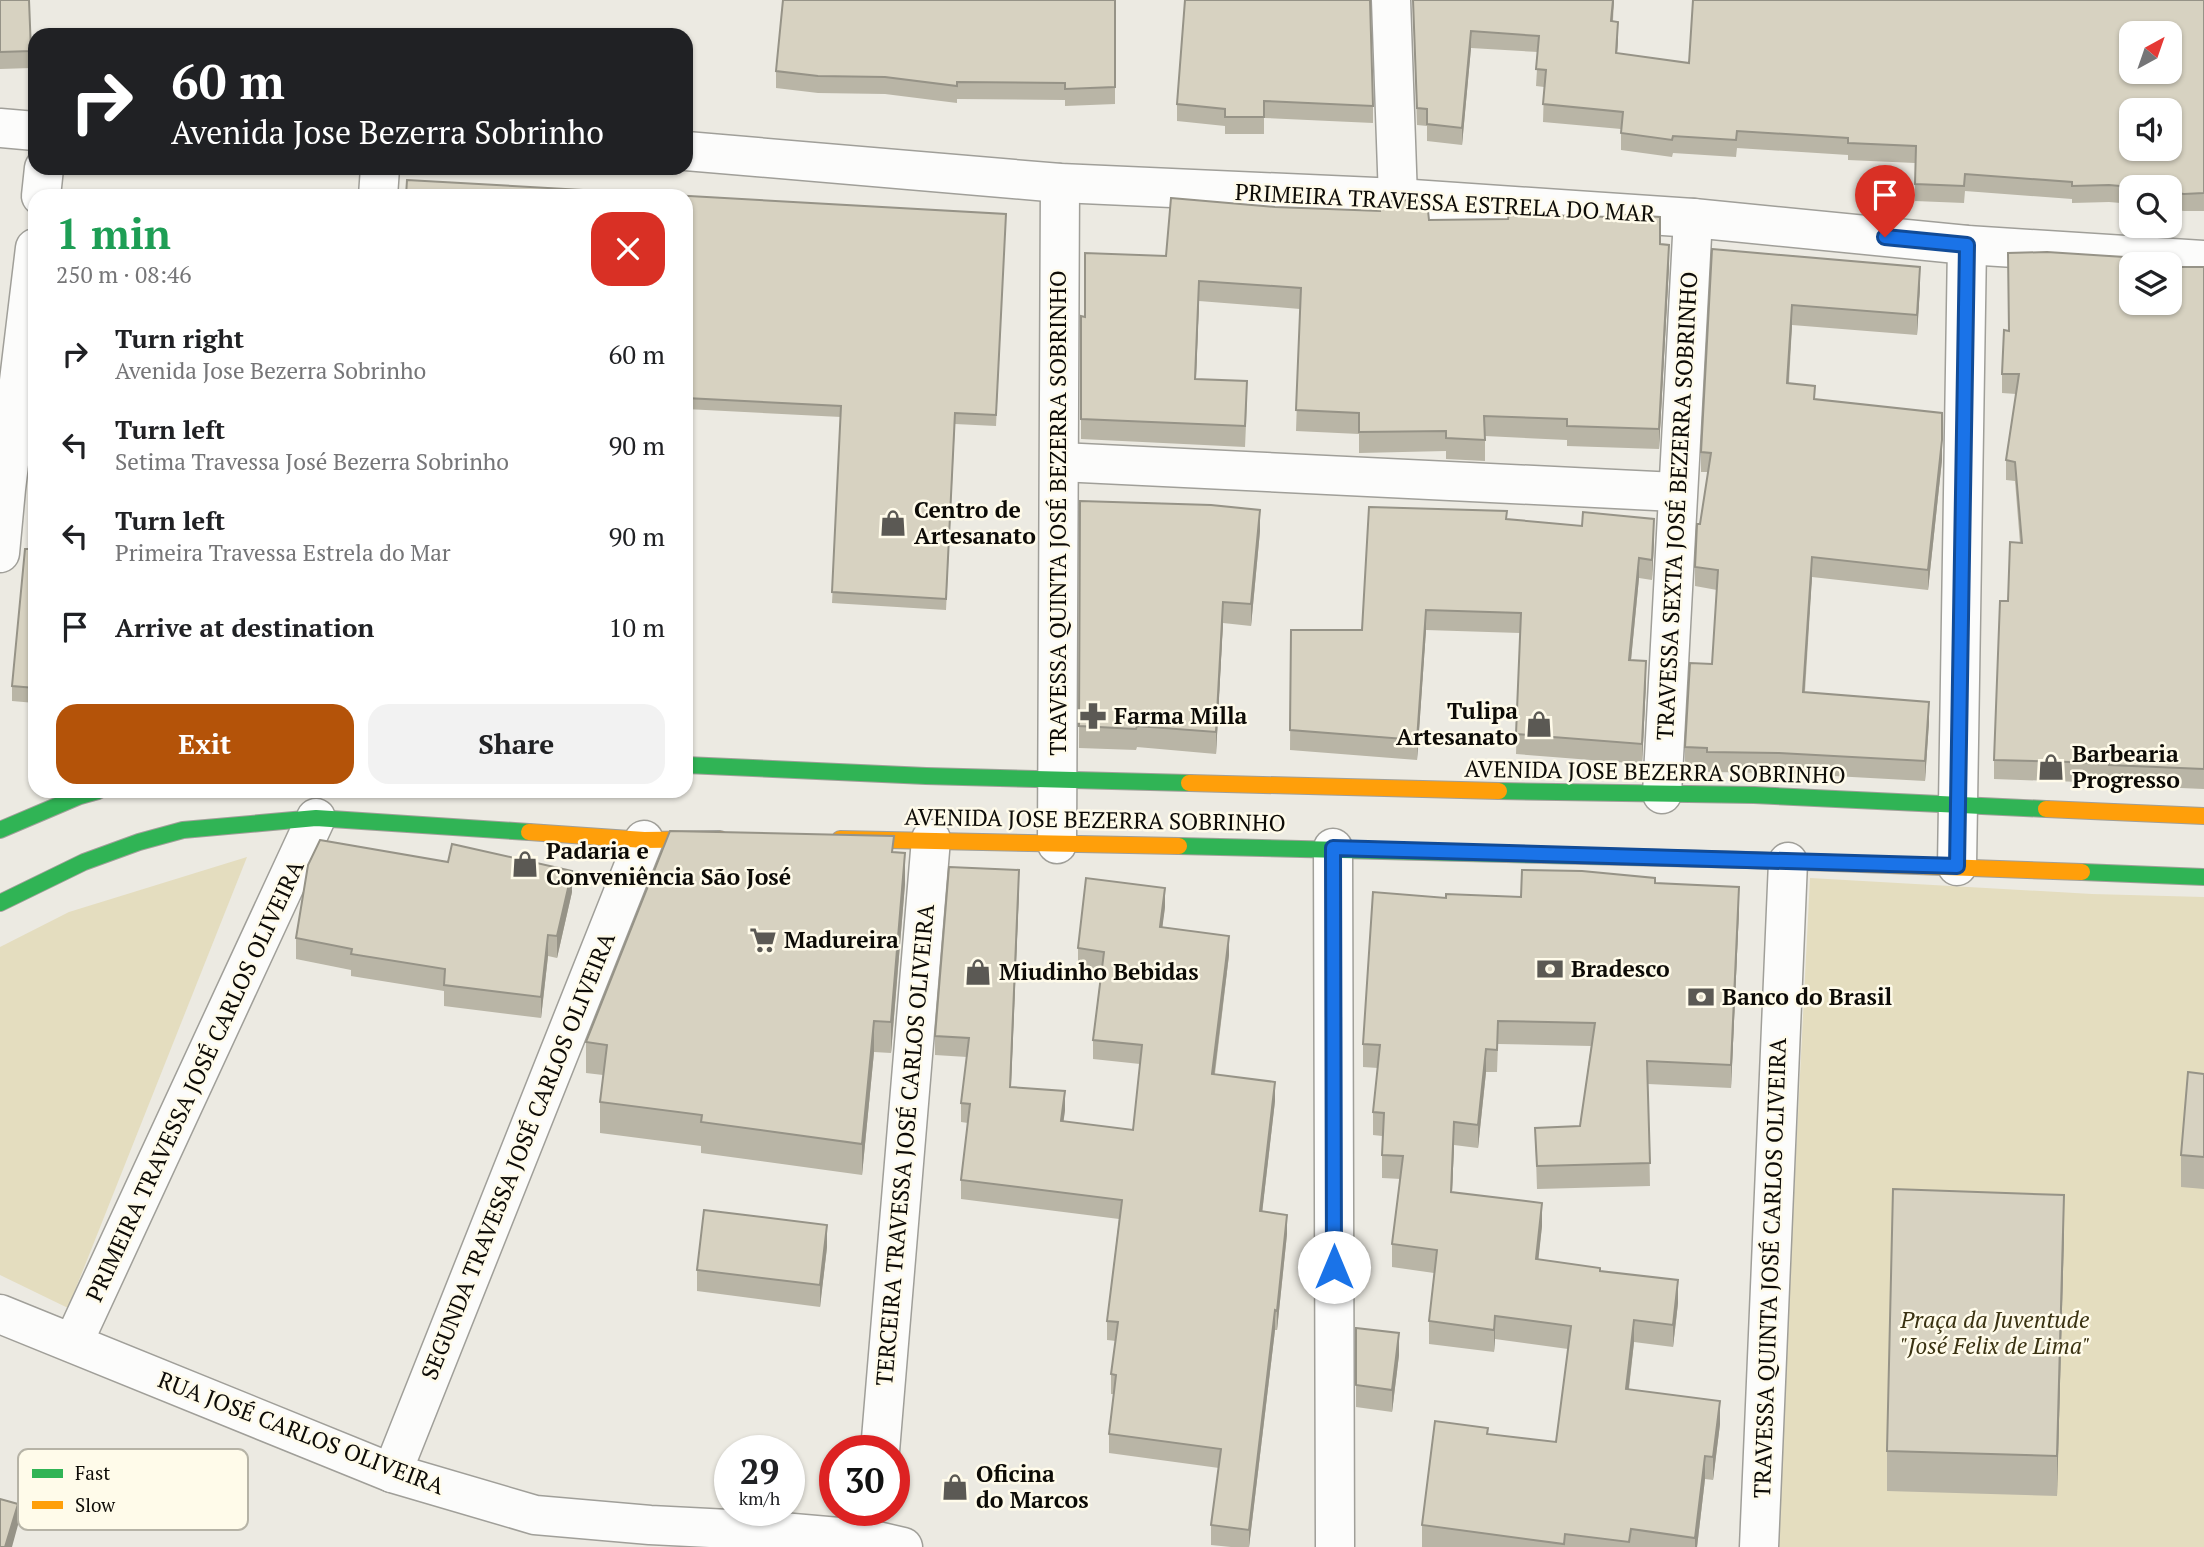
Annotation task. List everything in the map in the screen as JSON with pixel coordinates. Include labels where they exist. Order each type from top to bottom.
[{"type":"main road","name":"AVENIDA JOSE BEZERRA SOBRINHO","points":[[693,765],[926,776],[1338,788],[1754,794],[2204,816]]},
{"type":"main road","points":[[0,830],[75,798]]},
{"type":"main road","points":[[0,903],[84,862],[139,842],[183,830],[320,809],[644,840],[733,839]]},
{"type":"main road","name":"AVENIDA JOSE BEZERRA SOBRINHO","points":[[826,839],[1333,848],[1957,866],[2204,877]]},
{"type":"street","points":[[1391,0],[1398,198]]},
{"type":"street","points":[[0,128],[28,130]]},
{"type":"street","name":"PRIMEIRA TRAVESSA ESTRELA DO MAR","points":[[693,152],[1060,183],[1398,198],[1693,218],[1967,245],[2204,260]]},
{"type":"street","name":"TRAVESSA QUINTA JOSÉ BEZERRA SOBRINHO","points":[[1057,844],[1060,183]]},
{"type":"street","name":"TRAVESSA SEXTA JOSÉ BEZERRA SOBRINHO","points":[[1662,794],[1676,492],[1693,218]]},
{"type":"street","points":[[1957,866],[1967,245]]},
{"type":"street","points":[[0,553],[28,306]]},
{"type":"street","points":[[1060,462],[1676,492]]},
{"type":"street","name":"PRIMEIRA TRAVESSA JOSÉ CARLOS OLIVEIRA","points":[[73,1343],[320,809]]},
{"type":"street","name":"TERCEIRA TRAVESSA JOSÉ CARLOS OLIVEIRA","points":[[881,1435],[931,839]]},
{"type":"street","name":"SEGUNDA TRAVESSA JOSÉ CARLOS OLIVEIRA","points":[[392,1473],[644,840]]},
{"type":"street","points":[[1333,848],[1335,1547]]},
{"type":"street","name":"TRAVESSA QUINTA JOSÉ CARLOS OLIVEIRA","points":[[1759,1547],[1788,862]]},
{"type":"street","name":"RUA JOSÉ CARLOS OLIVEIRA","points":[[0,1314],[392,1473],[535,1516],[770,1531],[884,1533]]},
{"type":"green space","points":[[247,857],[68,1308],[0,1275],[0,947],[69,912]]},
{"type":"green space","name":"Praça da Juventude \"José Felix de Lima\"","points":[[1810,878],[2092,894],[2204,897],[2204,1547],[1776,1547]]},
{"type":"building","points":[[0,0],[29,0],[28,51],[0,52]]},
{"type":"building","points":[[783,0],[1115,0],[1115,87],[1065,89],[1065,83],[957,82],[957,86],[885,77],[818,76],[776,71]]},
{"type":"building","points":[[1185,0],[1370,0],[1373,106],[1264,101],[1264,117],[1225,117],[1225,109],[1177,104]]},
{"type":"building","points":[[1413,0],[1613,0],[1611,21],[1618,22],[1616,53],[1689,63],[1693,0],[2204,0],[2204,193],[2182,194],[2182,175],[2119,175],[2119,186],[2072,186],[2072,182],[1965,174],[1964,186],[1915,184],[1916,146],[1848,143],[1848,138],[1737,131],[1736,140],[1673,136],[1672,140],[1621,133],[1623,112],[1543,104],[1546,70],[1536,69],[1539,36],[1471,31],[1462,128],[1427,124],[1427,109],[1417,108]]},
{"type":"building","points":[[407,180],[566,189],[406,189]]},
{"type":"building","points":[[693,196],[1006,214],[996,415],[955,413],[946,599],[832,592],[841,406],[693,398]]},
{"type":"building","points":[[1171,198],[1275,207],[1380,211],[1379,202],[1427,201],[1429,220],[1508,219],[1509,214],[1660,217],[1660,244],[1669,245],[1659,429],[1567,426],[1567,419],[1484,416],[1485,440],[1446,438],[1446,431],[1359,432],[1359,413],[1296,410],[1301,288],[1199,281],[1195,379],[1247,381],[1245,426],[1081,419],[1081,316],[1085,317],[1085,253],[1166,256]]},
{"type":"building","points":[[1712,249],[1920,267],[1917,315],[1792,305],[1787,383],[1815,386],[1814,399],[1942,413],[1942,440],[1928,570],[1812,557],[1803,692],[1929,702],[1925,761],[1707,752],[1707,748],[1685,747],[1690,663],[1712,664],[1718,570],[1695,567],[1697,524],[1700,524],[1711,453],[1701,452]]},
{"type":"building","points":[[2047,252],[2119,257],[2119,315],[2182,315],[2182,267],[2204,267],[2204,769],[1994,760],[2000,601],[2008,601],[2010,542],[2022,543],[2015,462],[2006,460],[2019,374],[2002,374],[2004,330],[2009,331],[2008,253]]},
{"type":"building","points":[[1080,501],[1211,505],[1260,510],[1251,604],[1223,602],[1216,732],[1137,726],[1136,729],[1079,726]]},
{"type":"building","points":[[1369,507],[1507,511],[1506,519],[1582,526],[1583,512],[1654,519],[1652,560],[1639,558],[1629,660],[1646,661],[1642,744],[1516,734],[1521,613],[1426,610],[1417,740],[1290,730],[1291,630],[1362,630]]},
{"type":"building","points":[[25,549],[28,549],[28,687],[12,686]]},
{"type":"building","points":[[670,831],[894,836],[892,852],[905,853],[891,1022],[874,1021],[862,1144],[701,1122],[702,1115],[600,1102],[607,1045],[586,1042]]},
{"type":"building","points":[[320,840],[448,862],[452,844],[572,871],[557,936],[548,935],[541,997],[444,985],[445,969],[351,954],[352,949],[296,938],[308,865]]},
{"type":"building","points":[[949,867],[1019,870],[1010,1087],[1065,1091],[1061,1121],[1133,1130],[1142,1045],[1093,1040],[1104,952],[1078,948],[1086,878],[1165,888],[1160,927],[1229,936],[1212,1074],[1275,1082],[1260,1211],[1287,1215],[1249,1530],[1211,1525],[1221,1449],[1109,1434],[1116,1375],[1111,1374],[1118,1322],[1107,1321],[1122,1200],[961,1180],[970,1104],[961,1103],[969,1038],[935,1036]]},
{"type":"building","points":[[1522,870],[1582,871],[1655,878],[1655,883],[1739,887],[1731,1065],[1647,1061],[1650,1163],[1537,1166],[1535,1128],[1580,1126],[1595,1023],[1498,1021],[1497,1050],[1486,1049],[1478,1125],[1454,1122],[1451,1192],[1542,1203],[1536,1259],[1600,1268],[1600,1271],[1678,1280],[1673,1325],[1634,1320],[1626,1389],[1720,1401],[1713,1457],[1705,1456],[1695,1538],[1631,1529],[1629,1542],[1565,1534],[1564,1544],[1422,1525],[1435,1421],[1488,1428],[1487,1434],[1556,1442],[1571,1326],[1495,1316],[1494,1330],[1429,1321],[1437,1250],[1392,1244],[1403,1156],[1382,1155],[1384,1113],[1373,1112],[1380,1045],[1363,1044],[1373,892],[1446,898],[1446,894],[1521,897]]},
{"type":"building","points":[[2188,1072],[2204,1074],[2204,1157],[2181,1155]]},
{"type":"building","points":[[1893,1189],[2064,1195],[2057,1456],[1887,1451]]},
{"type":"building","points":[[704,1210],[827,1225],[820,1285],[697,1270]]},
{"type":"building","points":[[1356,1328],[1399,1333],[1392,1390],[1356,1385]]},
{"type":"building","points":[[0,1499],[18,1504],[5,1547],[0,1547]]},
{"type":"traffic: fast","points":[[693,765],[926,776],[1189,783]]},
{"type":"traffic: fast","points":[[1499,791],[1754,795],[2046,809]]},
{"type":"traffic: fast","points":[[0,830],[75,798]]},
{"type":"traffic: fast","points":[[0,903],[84,862],[139,842],[183,830],[316,818],[529,832]]},
{"type":"traffic: fast","points":[[1179,846],[1748,860]]},
{"type":"traffic: fast","points":[[2082,872],[2204,877]]},
{"type":"traffic: slow","points":[[1189,783],[1499,791]]},
{"type":"traffic: slow","points":[[2046,809],[2204,816]]},
{"type":"traffic: slow","points":[[529,832],[644,840],[720,839]]},
{"type":"traffic: slow","points":[[840,839],[1179,846]]},
{"type":"traffic: slow","points":[[1748,860],[2082,872]]},
{"type":"place","name":"Centro de Artesanato","points":[[893,523]]},
{"type":"place","name":"Farma Milla","points":[[1093,716]]},
{"type":"place","name":"Tulipa Artesanato","points":[[1539,724]]},
{"type":"place","name":"Barbearia Progresso","points":[[2051,767]]},
{"type":"place","name":"Padaria e Conveniência São José","points":[[525,864]]},
{"type":"place","name":"Madureira","points":[[763,940]]},
{"type":"place","name":"Bradesco","points":[[1550,969]]},
{"type":"place","name":"Miudinho Bebidas","points":[[978,972]]},
{"type":"place","name":"Banco do Brasil","points":[[1701,997]]},
{"type":"place","name":"Oficina do Marcos","points":[[955,1487]]},
{"type":"route","points":[[1334,1267],[1333,848],[1957,866],[1967,245],[1885,237]]}]
